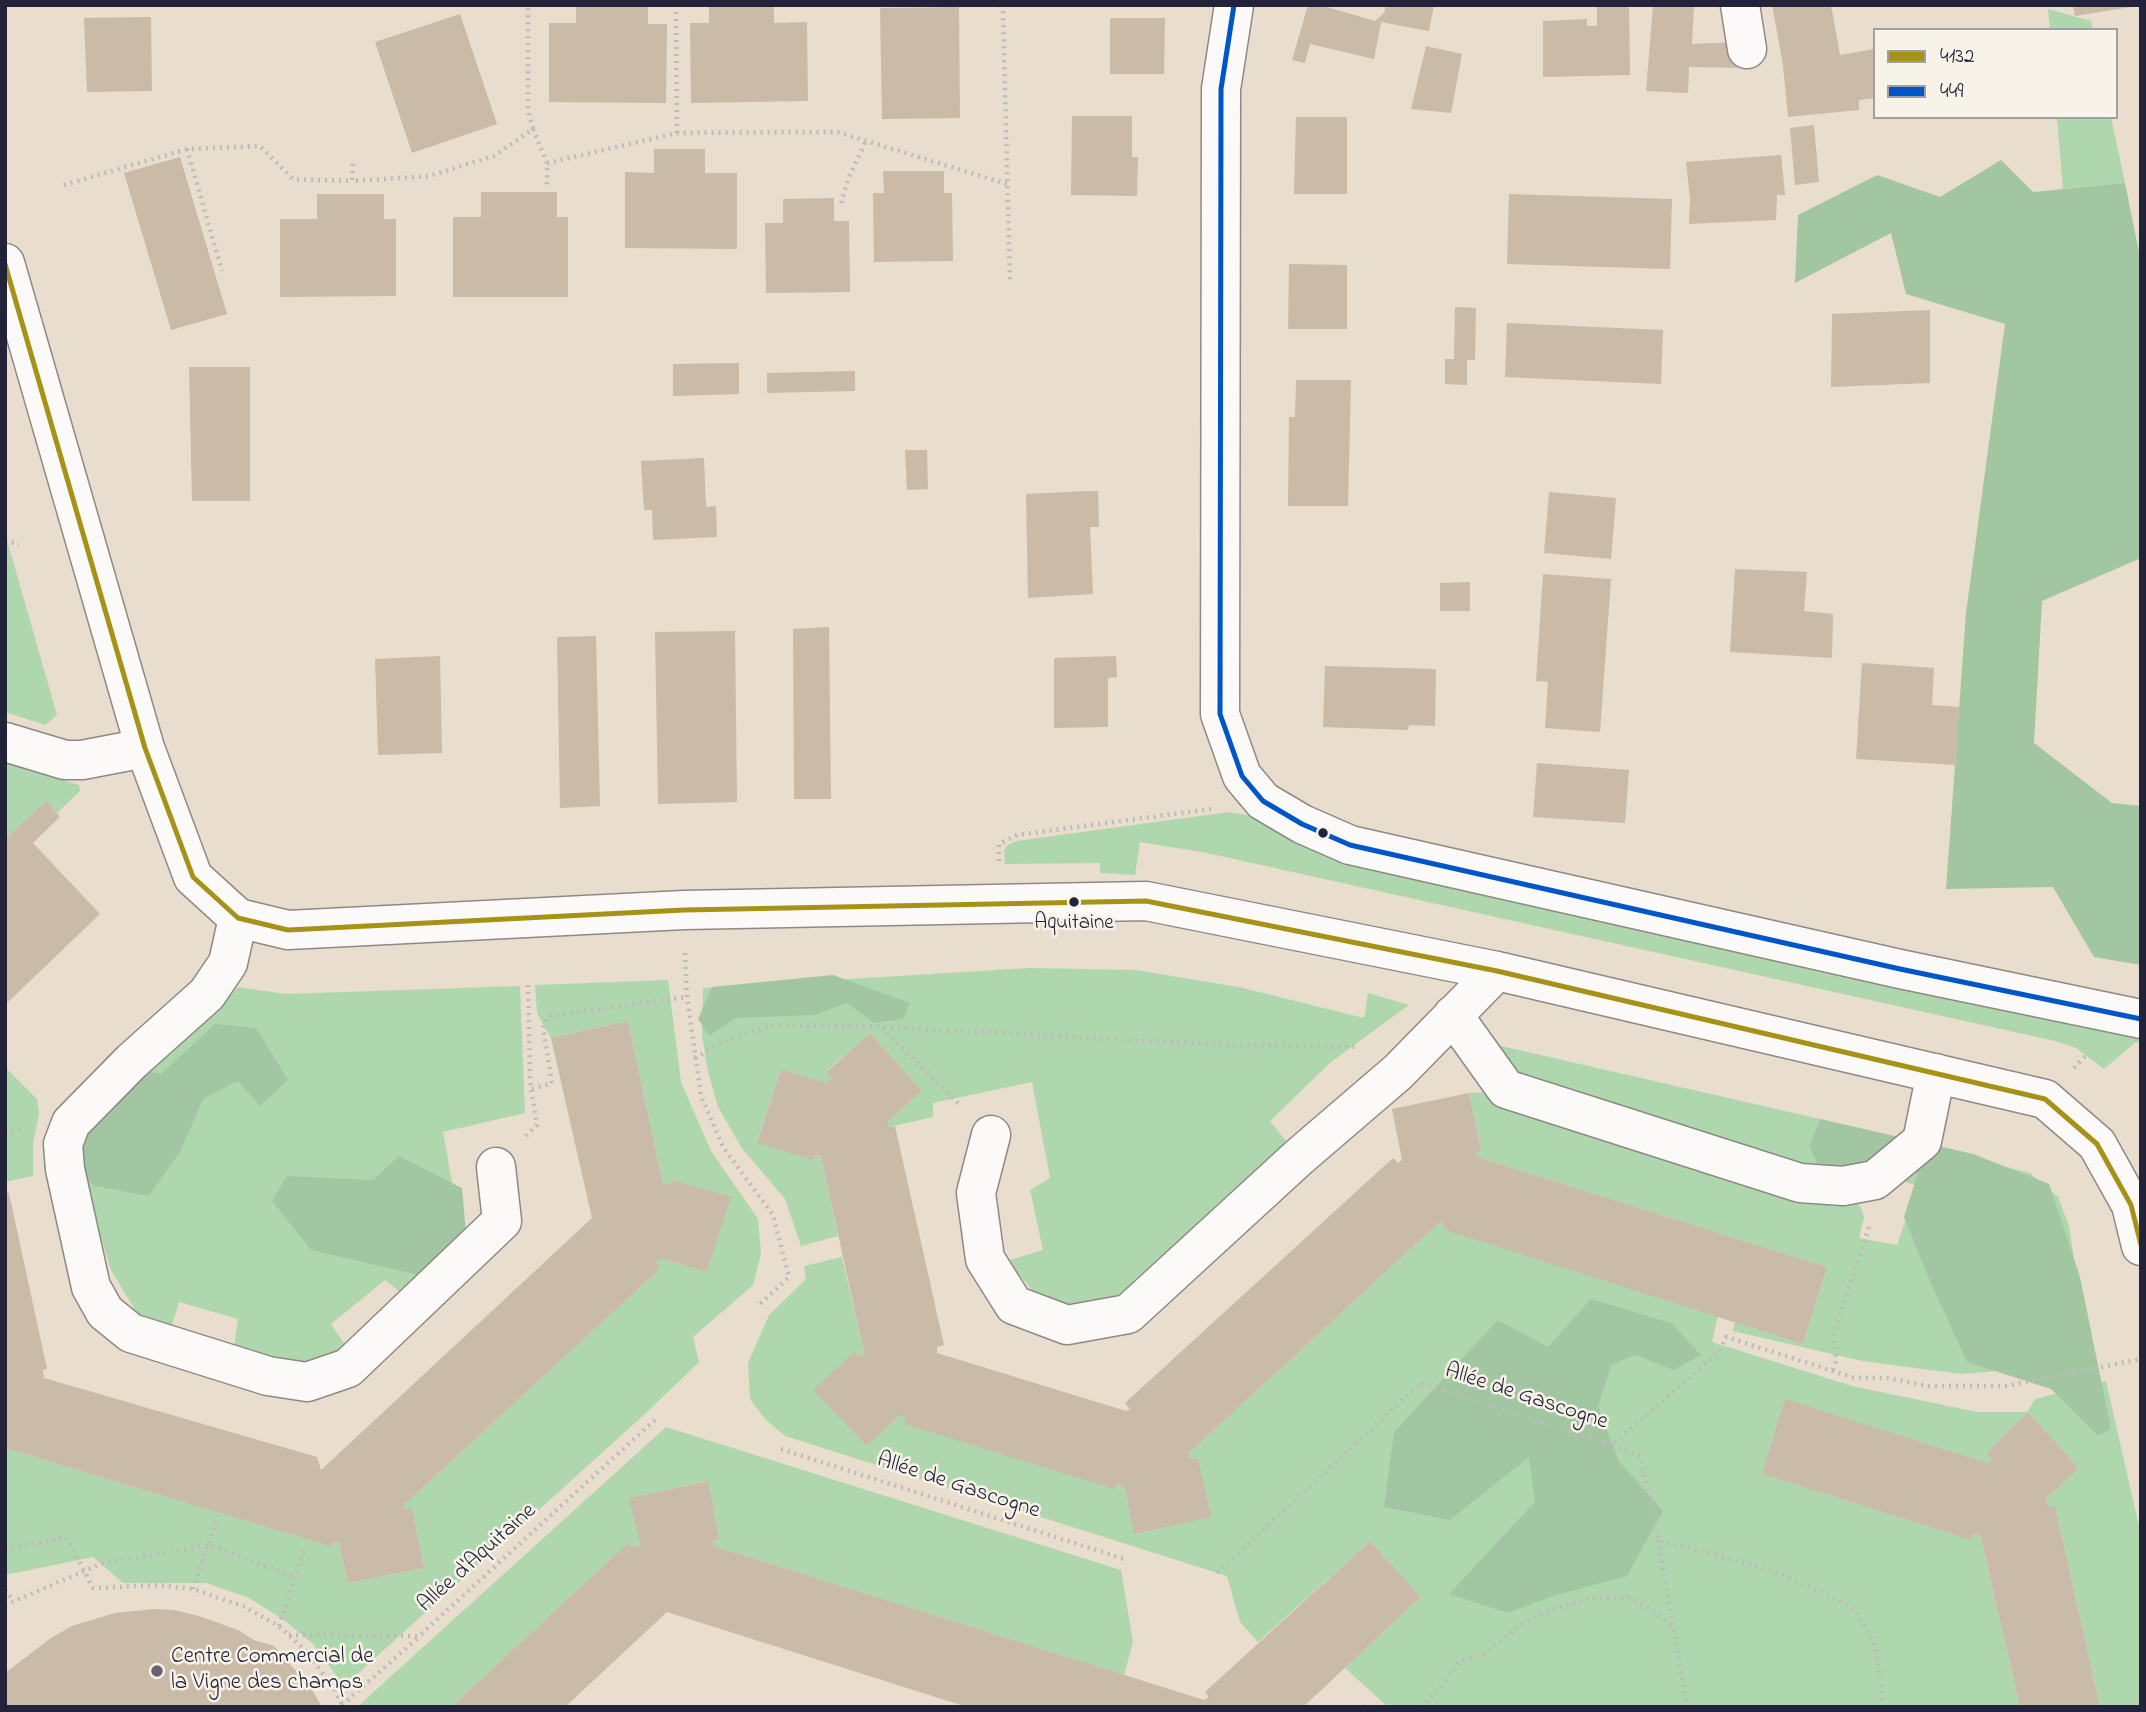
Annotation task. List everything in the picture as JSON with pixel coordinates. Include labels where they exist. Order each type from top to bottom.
[{"type":"street","points":[[1234,5],[1221,89],[1220,714],[1242,776],[1263,801],[1302,824],[1350,845],[1900,969],[2132,1017]]},
{"type":"street","points":[[1740,5],[1748,49]]},
{"type":"street","points":[[5,263],[145,748],[193,877],[238,918],[288,930],[684,910],[1146,901],[1497,971],[2045,1099],[2097,1144],[2131,1205],[2141,1246]]},
{"type":"street","points":[[5,742],[65,760],[82,760],[145,748]]},
{"type":"street","points":[[238,918],[228,963],[208,994],[132,1061],[71,1123],[63,1144],[65,1169],[91,1287],[105,1312],[131,1333],[268,1376],[307,1382],[348,1368],[502,1222],[496,1167]]},
{"type":"street","points":[[990,1135],[976,1193],[983,1246],[985,1259],[1014,1305],[1067,1325],[1128,1314],[1300,1157],[1398,1072],[1497,971]]},
{"type":"street","points":[[1453,1015],[1506,1089],[1800,1183],[1843,1186],[1875,1180],[1922,1141],[1936,1073]]},
{"type":"path","points":[[528,5],[528,111],[547,163],[547,187]]},
{"type":"path","points":[[676,5],[677,133]]},
{"type":"path","points":[[1000,5],[1003,11],[1010,281]]},
{"type":"path","points":[[64,185],[187,149],[260,146],[293,179],[352,181],[429,176],[494,156],[533,129]]},
{"type":"path","points":[[547,163],[677,133],[836,132],[1007,184]]},
{"type":"path","points":[[841,203],[849,177],[866,141]]},
{"type":"path","points":[[187,149],[222,271]]},
{"type":"path","points":[[352,181],[354,164]]},
{"type":"path","points":[[5,540],[19,545]]},
{"type":"path","points":[[1001,904],[999,844],[1017,835],[1263,801]]},
{"type":"path","points":[[684,910],[687,997],[701,1096],[723,1147],[773,1215],[789,1277],[759,1305]]},
{"type":"path","points":[[496,1167],[537,1125],[532,1090],[528,982]]},
{"type":"path","points":[[532,1090],[552,1083],[542,1027],[548,1016],[687,997]]},
{"type":"path","points":[[2045,1099],[2132,1017]]},
{"type":"path","points":[[695,1058],[726,1040],[776,1025],[881,1027],[1205,1044],[1423,1046]]},
{"type":"path","points":[[881,1027],[990,1135]]},
{"type":"path","points":[[1833,1370],[1836,1361],[1834,1334],[1872,1219],[1872,1197],[1866,1181]]},
{"type":"path","name":"Allée de Gascogne","points":[[1217,1573],[1422,1383],[1612,1445],[1719,1352],[1726,1337],[1854,1378],[1886,1378],[1929,1387],[2005,1386],[2141,1359]]},
{"type":"path","name":"Allée d'Aquitaine","points":[[289,1635],[419,1636],[656,1419]]},
{"type":"path","points":[[1612,1445],[1640,1456],[1658,1540],[1687,1707]]},
{"type":"path","name":"Allée de Gascogne","points":[[781,1449],[1124,1559]]},
{"type":"path","points":[[193,1588],[218,1516]]},
{"type":"path","points":[[5,1550],[66,1537],[93,1588],[159,1585],[193,1588],[245,1607],[279,1626],[307,1652],[335,1690],[343,1706],[419,1636]]},
{"type":"path","points":[[1658,1540],[1764,1568],[1822,1592],[1854,1609],[1874,1642],[1882,1687],[1882,1707]]},
{"type":"path","points":[[5,1605],[102,1564],[209,1545],[295,1577]]},
{"type":"path","points":[[279,1626],[305,1546]]},
{"type":"path","points":[[5,1590],[14,1601]]},
{"type":"path","points":[[1421,1707],[1459,1662],[1483,1654],[1532,1617],[1591,1597],[1629,1598],[1654,1611],[1673,1629]]},
{"type":"path","points":[[1363,1707],[1371,1707]]},
{"type":"green space","points":[[2048,9],[2091,21],[2093,28],[2050,28]]},
{"type":"green space","points":[[2057,119],[2111,119],[2125,183],[2063,189]]},
{"type":"green space","points":[[2001,160],[2033,192],[2125,183],[2141,262],[2141,558],[2042,601],[2034,743],[2112,803],[2141,806],[2141,965],[2094,957],[2053,887],[1946,889],[1966,613],[2005,324],[1906,294],[1891,233],[1795,283],[1798,215],[1877,175],[1940,197]]},
{"type":"green space","points":[[5,533],[57,715],[45,725],[5,712]]},
{"type":"green space","points":[[5,762],[79,785],[80,791],[57,813],[45,802],[5,839]]},
{"type":"green space","points":[[1229,812],[1252,816],[1290,840],[1338,856],[2141,1029],[2141,1043],[2136,1042],[2104,1069],[2076,1048],[2055,1041],[1207,853],[1140,842],[1135,875],[1100,873],[1100,863],[1005,864],[1004,850],[1016,841]]},
{"type":"green space","points":[[1029,968],[1135,970],[1239,987],[1364,1018],[1368,993],[1409,1005],[1331,1062],[1270,1121],[1291,1147],[1143,1287],[1091,1305],[1061,1306],[1034,1292],[1007,1261],[1043,1250],[1030,1190],[1050,1178],[1032,1082],[933,1103],[933,1117],[889,1127],[887,1122],[922,1091],[870,1033],[826,1071],[831,1078],[827,1083],[781,1069],[757,1142],[813,1160],[816,1155],[821,1156],[838,1236],[801,1246],[785,1199],[741,1147],[718,1107],[708,1072],[702,1035],[703,988]]},
{"type":"green space","points":[[833,975],[910,1003],[903,1019],[874,1023],[847,1003],[815,1015],[736,1018],[709,1036],[698,1019],[712,987]]},
{"type":"green space","points":[[668,980],[681,1082],[711,1151],[758,1219],[761,1253],[753,1285],[693,1337],[699,1362],[344,1686],[313,1644],[284,1620],[249,1598],[206,1583],[123,1583],[93,1557],[5,1575],[5,1448],[332,1547],[335,1541],[339,1542],[348,1583],[424,1568],[412,1509],[406,1510],[404,1505],[661,1268],[656,1261],[662,1259],[707,1272],[730,1198],[673,1180],[671,1184],[663,1184],[628,1021],[551,1038],[537,1013],[535,985]]},
{"type":"green space","points":[[520,986],[525,1113],[443,1132],[457,1210],[455,1236],[405,1296],[385,1280],[331,1324],[345,1345],[333,1356],[300,1363],[284,1362],[234,1347],[238,1319],[179,1302],[171,1328],[137,1313],[111,1270],[85,1185],[81,1135],[238,987],[286,994]]},
{"type":"green space","points":[[215,1024],[256,1028],[288,1080],[260,1106],[238,1081],[203,1099],[181,1150],[149,1196],[95,1186],[75,1172],[74,1133],[140,1070],[161,1074]]},
{"type":"green space","points":[[1497,1045],[1890,1135],[1814,1172],[1519,1078]]},
{"type":"green space","points":[[5,1067],[37,1099],[39,1114],[33,1143],[33,1176],[5,1182]]},
{"type":"green space","points":[[1491,1092],[1851,1197],[1861,1207],[1864,1217],[1859,1238],[1897,1245],[1917,1186],[1892,1177],[1932,1148],[2030,1173],[2058,1197],[2069,1226],[2088,1353],[2037,1368],[1961,1374],[1862,1361],[1733,1331],[1735,1322],[1803,1344],[1827,1267],[1477,1157],[1476,1151],[1481,1149],[1469,1093]]},
{"type":"green space","points":[[1820,1119],[1973,1154],[2049,1184],[2080,1277],[2111,1429],[2098,1436],[2051,1389],[1967,1362],[1904,1217],[1918,1173],[1825,1177],[1809,1147]]},
{"type":"green space","points":[[399,1156],[462,1188],[466,1233],[418,1275],[311,1250],[272,1201],[287,1176],[373,1180]]},
{"type":"green space","points":[[1440,1222],[1718,1316],[1712,1342],[1852,1386],[1977,1412],[2027,1412],[2035,1399],[2106,1381],[2141,1535],[2141,1707],[2100,1707],[2055,1506],[2048,1506],[2046,1499],[2079,1468],[2028,1412],[1986,1453],[1992,1459],[1988,1463],[1786,1400],[1762,1474],[1971,1540],[1974,1534],[1980,1534],[2020,1707],[1388,1707],[1345,1668],[1421,1597],[1370,1541],[1258,1642],[1240,1622],[1227,1576],[785,1436],[765,1419],[750,1399],[748,1363],[769,1315],[806,1279],[804,1266],[842,1257],[864,1353],[859,1356],[854,1352],[867,1446],[900,1415],[1117,1484],[1198,1459],[1191,1459],[1189,1453]]},
{"type":"green space","points":[[1591,1299],[1671,1323],[1701,1355],[1674,1370],[1635,1355],[1611,1365],[1598,1407],[1619,1461],[1663,1511],[1627,1576],[1556,1595],[1507,1613],[1449,1594],[1535,1502],[1529,1457],[1450,1520],[1384,1507],[1394,1432],[1498,1320],[1548,1347]]},
{"type":"green space","points":[[666,1427],[1121,1570],[1133,1642],[1124,1675],[714,1546],[712,1541],[719,1539],[707,1481],[630,1498],[640,1545],[635,1547],[627,1544],[451,1707],[357,1707]]},
{"type":"building","points":[[576,5],[648,5],[648,24],[667,24],[666,103],[549,102],[549,23],[576,23]]},
{"type":"building","points":[[709,5],[774,5],[774,23],[807,22],[808,101],[691,103],[690,23],[709,23]]},
{"type":"building","points":[[1308,5],[1320,5],[1375,21],[1384,13],[1386,5],[1434,5],[1429,31],[1381,22],[1374,59],[1310,44],[1305,63],[1292,60]]},
{"type":"building","points":[[1597,5],[1629,5],[1630,75],[1543,77],[1543,21],[1587,19],[1587,26],[1597,26]]},
{"type":"building","points":[[1653,5],[1694,5],[1692,44],[1738,42],[1746,68],[1689,67],[1688,93],[1646,91]]},
{"type":"building","points":[[1772,5],[1831,5],[1840,55],[1873,49],[1873,98],[1859,100],[1859,110],[1788,117],[1783,65]]},
{"type":"building","points":[[2073,5],[2130,5],[2131,7],[2075,16]]},
{"type":"building","points":[[959,7],[960,118],[882,119],[880,8]]},
{"type":"building","points":[[460,14],[497,124],[412,153],[375,42]]},
{"type":"building","points":[[151,17],[152,91],[87,92],[84,18]]},
{"type":"building","points":[[1110,18],[1165,18],[1164,74],[1110,74]]},
{"type":"building","points":[[1426,46],[1462,54],[1451,113],[1411,109]]},
{"type":"building","points":[[1072,116],[1132,116],[1132,157],[1138,157],[1137,196],[1071,195]]},
{"type":"building","points":[[1296,117],[1347,117],[1347,194],[1294,194]]},
{"type":"building","points":[[1814,125],[1819,182],[1795,185],[1790,128]]},
{"type":"building","points":[[654,149],[705,149],[705,173],[737,173],[737,249],[625,248],[625,172],[654,173]]},
{"type":"building","points":[[1781,155],[1785,195],[1777,195],[1776,220],[1689,224],[1690,199],[1686,162]]},
{"type":"building","points":[[180,157],[227,314],[171,330],[124,173]]},
{"type":"building","points":[[883,171],[944,171],[944,193],[952,193],[953,261],[874,262],[873,193],[884,193]]},
{"type":"building","points":[[481,192],[557,192],[557,217],[568,217],[568,297],[453,297],[453,217],[481,217]]},
{"type":"building","points":[[317,194],[384,194],[384,219],[396,219],[396,296],[280,297],[280,219],[317,219]]},
{"type":"building","points":[[1509,194],[1672,199],[1670,269],[1507,264]]},
{"type":"building","points":[[834,198],[834,221],[849,221],[850,292],[766,293],[765,223],[783,223],[783,199]]},
{"type":"building","points":[[1289,264],[1347,265],[1347,329],[1288,329]]},
{"type":"building","points":[[1455,307],[1476,308],[1475,360],[1467,360],[1467,385],[1445,384],[1445,359],[1454,359]]},
{"type":"building","points":[[1930,310],[1930,383],[1831,387],[1832,314]]},
{"type":"building","points":[[1507,323],[1663,330],[1661,384],[1505,377]]},
{"type":"building","points":[[739,363],[739,394],[673,396],[673,364]]},
{"type":"building","points":[[189,367],[250,367],[250,501],[192,501]]},
{"type":"building","points":[[855,371],[855,391],[767,393],[767,373]]},
{"type":"building","points":[[1296,380],[1351,380],[1348,506],[1288,506],[1289,417],[1295,417]]},
{"type":"building","points":[[905,450],[927,450],[928,489],[907,490]]},
{"type":"building","points":[[704,458],[706,507],[716,506],[717,537],[653,540],[652,510],[644,510],[641,461]]},
{"type":"building","points":[[1098,491],[1099,527],[1090,527],[1093,594],[1028,598],[1026,494]]},
{"type":"building","points":[[1549,492],[1616,498],[1611,559],[1544,553]]},
{"type":"building","points":[[1735,569],[1807,572],[1804,611],[1833,614],[1832,658],[1730,652]]},
{"type":"building","points":[[1543,574],[1611,579],[1600,732],[1545,728],[1548,682],[1536,681]]},
{"type":"building","points":[[1470,582],[1470,611],[1440,611],[1440,583]]},
{"type":"building","points":[[829,627],[831,799],[794,799],[793,629]]},
{"type":"building","points":[[735,631],[737,802],[658,804],[655,632]]},
{"type":"building","points":[[596,636],[600,806],[560,808],[557,637]]},
{"type":"building","points":[[440,656],[442,753],[378,755],[375,659]]},
{"type":"building","points":[[1116,656],[1117,677],[1108,678],[1108,727],[1054,728],[1054,658]]},
{"type":"building","points":[[1862,663],[1934,668],[1932,705],[1959,707],[1956,765],[1856,759]]},
{"type":"building","points":[[1325,666],[1436,669],[1435,726],[1409,725],[1408,730],[1323,727]]},
{"type":"building","points":[[1537,763],[1629,770],[1625,823],[1533,817]]},
{"type":"building","points":[[46,801],[60,817],[33,843],[100,914],[8,1002],[5,999],[5,839]]},
{"type":"building","points":[[628,1021],[663,1184],[671,1184],[673,1180],[731,1197],[707,1272],[662,1259],[656,1261],[661,1268],[404,1505],[406,1510],[412,1508],[424,1568],[348,1583],[339,1542],[335,1541],[332,1547],[5,1448],[5,1193],[9,1193],[47,1369],[43,1370],[44,1378],[317,1457],[321,1470],[592,1218],[551,1038]]},
{"type":"building","points":[[870,1033],[922,1091],[887,1122],[889,1127],[895,1126],[944,1345],[937,1347],[937,1353],[1126,1411],[1130,1409],[1125,1403],[1393,1158],[1398,1163],[1402,1160],[1392,1109],[1469,1093],[1481,1150],[1476,1151],[1477,1157],[1827,1267],[1803,1344],[1445,1230],[1444,1223],[1440,1222],[1189,1453],[1191,1459],[1198,1459],[1211,1517],[1134,1534],[1125,1487],[1117,1484],[1114,1489],[904,1424],[906,1418],[900,1415],[867,1446],[813,1390],[854,1352],[859,1356],[864,1353],[821,1156],[816,1155],[813,1160],[757,1143],[781,1069],[827,1083],[831,1078],[826,1072]]},
{"type":"building","points":[[1785,1399],[1988,1463],[1992,1459],[1986,1453],[2028,1412],[2079,1468],[2046,1499],[2048,1506],[2055,1506],[2100,1707],[2020,1707],[1980,1534],[1974,1534],[1971,1540],[1762,1474]]},
{"type":"building","points":[[708,1481],[719,1539],[712,1541],[714,1546],[1204,1700],[1209,1697],[1205,1692],[1370,1541],[1421,1597],[1303,1707],[967,1707],[667,1612],[565,1707],[451,1707],[627,1544],[635,1547],[640,1545],[629,1498]]},
{"type":"building","name":"Centre Commercial de la Vigne des champs","points":[[154,1609],[199,1616],[274,1646],[311,1688],[322,1707],[5,1707],[5,1673],[51,1638],[72,1626],[115,1613]]},
{"type":"transit line","name":"449","points":[[1234,5],[1221,89],[1220,714],[1242,776],[1263,801],[1302,824],[1350,845],[1900,969],[2141,1019]]},
{"type":"transit line","name":"4132","points":[[5,264],[145,748],[193,877],[238,918],[288,930],[684,910],[1146,901],[1497,971],[2045,1099],[2097,1144],[2131,1205],[2141,1245]]},
{"type":"place","name":"Aquitaine","points":[[1074,902]]},
{"type":"place","name":"Centre Commercial de la Vigne des champs","points":[[157,1671]]}]
